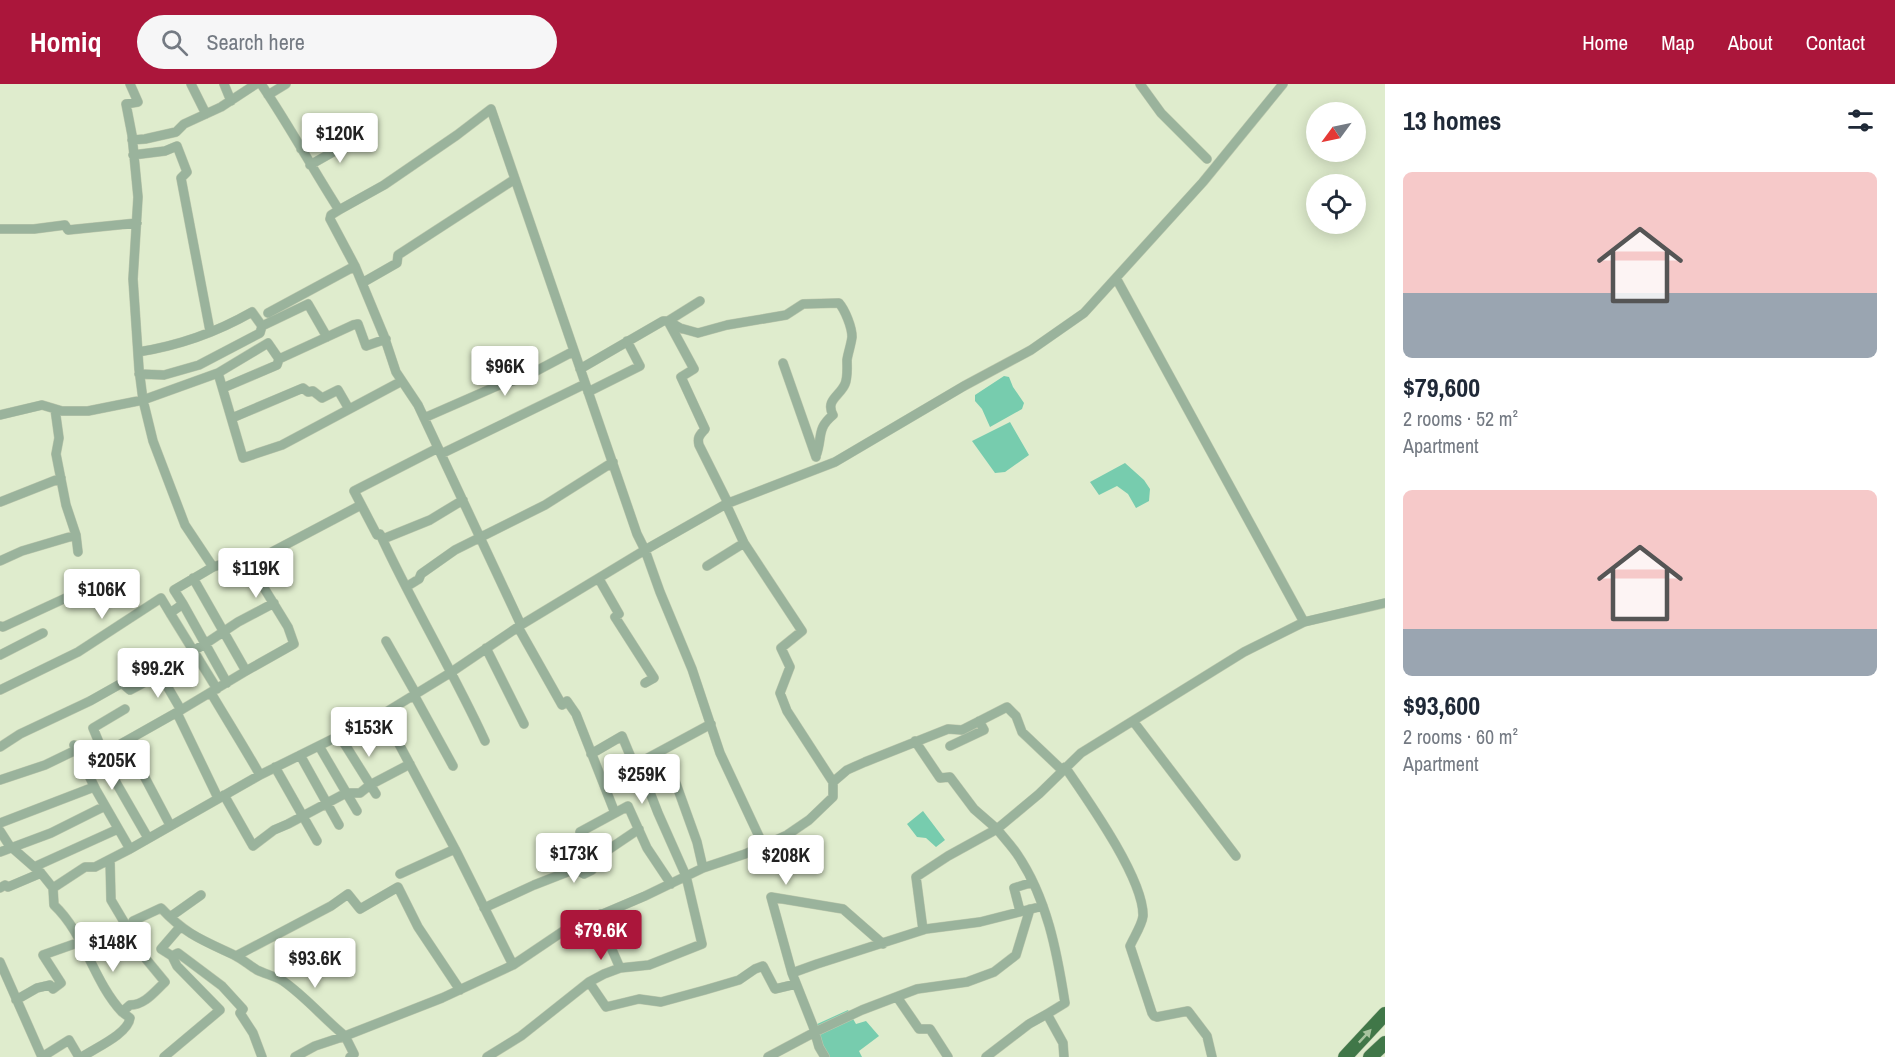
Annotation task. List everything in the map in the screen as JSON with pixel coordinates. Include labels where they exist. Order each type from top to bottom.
[{"type":"highway","points":[[1345,1057],[1385,1014]]},
{"type":"highway","points":[[1370,1057],[1384,1046]]},
{"type":"street","points":[[130,84],[138,102],[126,104],[138,197],[133,268],[139,374],[143,400],[153,441],[185,525],[213,567]]},
{"type":"street","points":[[191,84],[206,114]]},
{"type":"street","points":[[224,84],[231,101]]},
{"type":"street","points":[[132,140],[176,132],[184,124],[231,101],[256,84]]},
{"type":"street","points":[[261,84],[339,210]]},
{"type":"street","points":[[268,95],[286,84]]},
{"type":"street","points":[[1140,84],[1161,113],[1208,159]]},
{"type":"street","points":[[53,888],[85,867],[94,867],[110,860],[260,775],[383,714],[450,673],[519,626],[645,550],[727,504],[835,462],[964,386],[1031,350],[1084,313],[1203,182],[1283,84]]},
{"type":"street","points":[[615,813],[576,714],[567,701],[562,705],[519,626],[481,538],[418,405],[396,372],[386,339],[356,266],[330,219],[331,215],[384,185],[458,135],[491,109],[637,534],[692,669],[720,753],[764,847]]},
{"type":"street","points":[[301,149],[354,119]]},
{"type":"street","points":[[310,165],[356,139]]},
{"type":"street","points":[[134,155],[165,151],[177,146],[187,172],[181,178],[210,331]]},
{"type":"street","points":[[362,283],[397,263],[398,255],[515,179]]},
{"type":"street","points":[[0,229],[34,229],[65,225],[68,230],[137,223]]},
{"type":"street","points":[[268,313],[356,266]]},
{"type":"street","points":[[1116,278],[1304,622]]},
{"type":"street","points":[[580,369],[663,321],[668,321],[700,300]]},
{"type":"street","points":[[668,321],[680,328],[698,333],[727,325],[786,315],[803,304],[839,303],[844,309],[852,335],[846,382],[832,400],[830,409],[833,415],[824,422],[821,428],[820,445],[816,456]]},
{"type":"street","points":[[139,374],[164,375],[199,365],[260,333],[262,326],[308,304],[327,337]]},
{"type":"street","points":[[138,352],[167,348],[233,323],[252,312],[262,326]]},
{"type":"street","points":[[295,1057],[315,1046],[405,1014],[460,990],[513,965],[565,930],[703,868],[764,847],[809,820],[833,797],[833,782],[787,711],[780,693],[790,667],[781,648],[802,631],[744,543],[699,445],[699,436],[705,429],[681,377],[694,369],[668,321]]},
{"type":"street","points":[[279,358],[357,324],[366,346],[386,339]]},
{"type":"street","points":[[485,741],[464,695],[450,673],[383,539],[380,534],[377,535],[354,491],[439,451],[640,366],[627,341]]},
{"type":"street","points":[[0,415],[42,405],[62,411],[88,411],[143,400],[218,373],[268,343],[279,358]]},
{"type":"street","points":[[424,418],[504,383],[521,379],[574,351]]},
{"type":"street","points":[[223,388],[277,365],[279,358]]},
{"type":"street","points":[[783,363],[820,468]]},
{"type":"street","points":[[218,373],[243,458],[282,445],[402,381]]},
{"type":"street","points":[[232,418],[303,388],[308,392],[313,391],[322,398],[338,390],[349,409]]},
{"type":"street","points":[[55,409],[59,438],[56,454],[78,552]]},
{"type":"street","points":[[406,587],[455,550],[545,506],[613,462]]},
{"type":"street","points":[[0,502],[61,478]]},
{"type":"street","points":[[383,539],[430,520],[463,500]]},
{"type":"street","points":[[249,564],[361,505]]},
{"type":"street","points":[[0,561],[22,551],[76,535]]},
{"type":"street","points":[[706,566],[744,543]]},
{"type":"street","points":[[103,753],[180,713],[246,671],[294,645],[288,627],[244,557],[213,567],[174,590],[227,683]]},
{"type":"street","points":[[193,578],[246,671]]},
{"type":"street","points":[[599,579],[619,614],[615,617],[654,678],[645,683]]},
{"type":"street","points":[[0,626],[3,627],[96,584]]},
{"type":"street","points":[[0,690],[78,652],[161,598],[194,651],[231,726],[260,775]]},
{"type":"street","points":[[0,747],[20,734],[122,683],[130,690],[160,675],[167,666],[238,622],[274,603]]},
{"type":"street","points":[[923,930],[916,877],[941,860],[997,829],[1039,794],[1081,753],[1244,652],[1304,622],[1385,603]]},
{"type":"street","points":[[170,613],[183,604]]},
{"type":"street","points":[[0,655],[43,633]]},
{"type":"street","points":[[386,641],[453,766]]},
{"type":"street","points":[[486,648],[524,724]]},
{"type":"street","points":[[160,675],[221,796],[254,846],[274,830],[345,793],[360,793],[370,785],[410,764]]},
{"type":"street","points":[[833,782],[847,770],[948,729],[962,730],[1007,707],[1016,717],[1022,732],[1064,769],[1096,813],[1133,878],[1143,918],[1130,946],[1152,1013],[1157,1017],[1188,1011],[1207,1036],[1212,1057]]},
{"type":"street","points":[[124,709],[93,728],[114,779],[148,838]]},
{"type":"street","points":[[383,714],[455,849],[513,965]]},
{"type":"street","points":[[950,746],[984,730],[980,721]]},
{"type":"street","points":[[1133,721],[1236,856]]},
{"type":"street","points":[[635,765],[711,724]]},
{"type":"street","points":[[339,735],[376,794]]},
{"type":"street","points":[[492,1056],[541,1022],[589,982],[620,968],[649,965],[702,944],[687,876],[649,790],[621,736],[591,754]]},
{"type":"street","points":[[915,741],[940,778],[950,777],[974,808],[997,829],[1017,854],[1033,882],[1054,937],[1065,1003],[1029,1024],[986,1057]]},
{"type":"street","points":[[319,746],[357,811]]},
{"type":"street","points":[[0,780],[45,765],[75,747],[94,787],[130,849]]},
{"type":"street","points":[[133,755],[170,825]]},
{"type":"street","points":[[300,755],[339,825]]},
{"type":"street","points":[[670,766],[698,842],[703,868]]},
{"type":"street","points":[[274,768],[317,841]]},
{"type":"street","points":[[0,823],[94,787]]},
{"type":"street","points":[[0,852],[51,833],[105,806]]},
{"type":"street","points":[[580,832],[628,806],[647,848],[670,884]]},
{"type":"street","points":[[0,888],[5,885],[8,887],[118,829]]},
{"type":"street","points":[[484,908],[575,869],[584,874],[592,870],[590,862],[639,829]]},
{"type":"street","points":[[0,831],[12,848],[38,870],[53,888],[54,905],[67,916],[110,995],[122,1012],[130,1018],[129,1024],[119,1034],[80,1057],[69,1040],[42,1057],[0,962]]},
{"type":"street","points":[[400,874],[455,849]]},
{"type":"street","points":[[110,860],[111,900],[146,959],[165,982],[138,1005],[130,1005],[122,1012]]},
{"type":"street","points":[[768,1057],[814,1032],[917,988],[967,982],[994,972],[1016,955],[1025,910],[1014,888],[1033,882]]},
{"type":"street","points":[[236,956],[331,906],[348,894],[360,909],[398,887],[418,927],[460,990]]},
{"type":"street","points":[[170,917],[201,895]]},
{"type":"street","points":[[825,1057],[819,1047],[792,973],[771,897],[843,909],[883,944]]},
{"type":"street","points":[[792,973],[923,930],[980,922],[1043,906]]},
{"type":"street","points":[[133,921],[161,908],[180,927],[200,940],[280,980],[306,999],[345,1036],[354,1054],[350,1057]]},
{"type":"street","points":[[601,914],[606,936],[620,968]]},
{"type":"street","points":[[164,1057],[220,1010],[162,949],[180,927]]},
{"type":"street","points":[[16,999],[37,988],[50,985],[53,989],[62,983],[43,954],[80,942]]},
{"type":"street","points":[[172,957],[178,953],[222,986],[243,1009],[240,1013],[254,1033],[262,1057]]},
{"type":"street","points":[[589,982],[606,1007],[639,999],[661,1002],[739,980],[763,966],[775,989],[796,984]]},
{"type":"street","points":[[897,997],[919,1029],[930,1029],[948,1057]]},
{"type":"street","points":[[1047,1014],[1063,1043],[1064,1057]]},
{"type":"shaded area","points":[[1004,376],[1009,377],[1024,403],[1022,409],[990,427],[982,409],[975,401],[975,395]]},
{"type":"shaded area","points":[[1010,422],[1029,455],[1005,472],[995,473],[972,441]]},
{"type":"shaded area","points":[[1125,463],[1144,480],[1150,489],[1149,501],[1136,508],[1128,494],[1117,486],[1099,495],[1090,482]]},
{"type":"shaded area","points":[[923,811],[945,840],[936,847],[926,838],[917,837],[907,824]]},
{"type":"shaded area","points":[[848,1010],[856,1024],[866,1021],[879,1036],[859,1051],[862,1057],[828,1057],[821,1046],[815,1025]]}]
